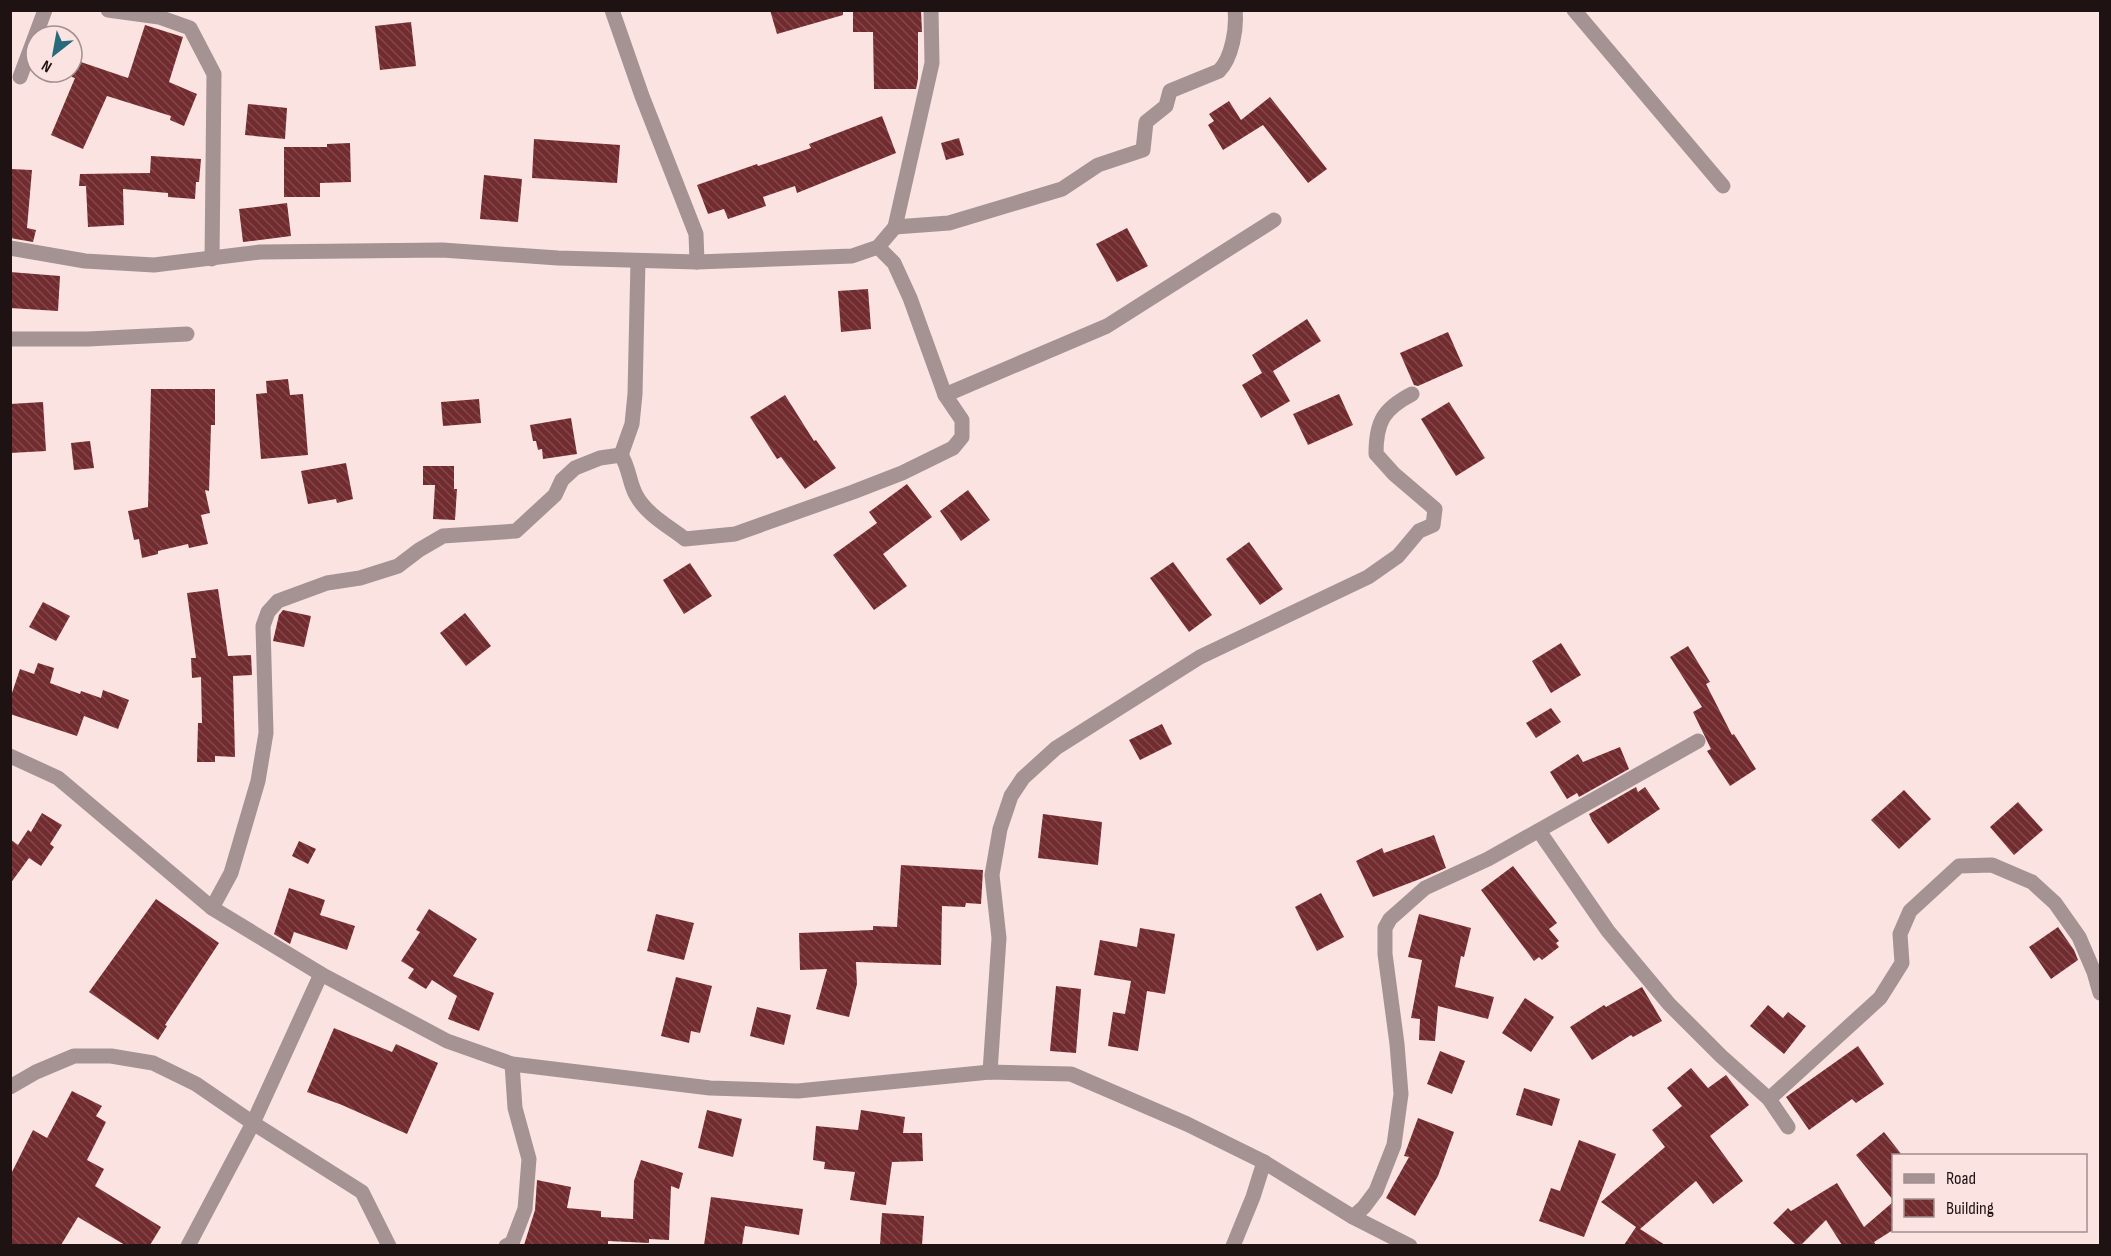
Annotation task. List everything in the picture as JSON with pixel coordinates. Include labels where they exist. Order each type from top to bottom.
[{"type":"street","points":[[20,77],[45,10]]},
{"type":"street","points":[[108,10],[159,17],[190,28],[214,74],[212,259]]},
{"type":"street","points":[[612,10],[642,96],[696,234],[697,262]]},
{"type":"street","points":[[10,248],[85,261],[154,265],[260,252],[442,250],[558,258],[697,262],[852,256],[878,247],[895,227],[932,63],[931,10]]},
{"type":"street","points":[[895,227],[949,223],[1062,189],[1098,165],[1143,150],[1146,122],[1166,106],[1170,91],[1219,71],[1223,67],[1235,34],[1234,10]]},
{"type":"street","points":[[1574,10],[1723,186]]},
{"type":"street","points":[[945,395],[1107,326],[1274,220]]},
{"type":"street","points":[[621,455],[627,465],[635,495],[651,514],[685,539],[735,534],[902,473],[952,448],[963,437],[962,420],[945,395],[910,298],[894,263],[878,247]]},
{"type":"street","points":[[621,455],[632,424],[635,394],[638,261]]},
{"type":"street","points":[[10,339],[88,339],[187,334]]},
{"type":"street","points":[[990,1072],[999,939],[992,875],[1000,829],[1011,796],[1023,778],[1056,748],[1112,712],[1200,657],[1368,577],[1398,556],[1419,531],[1433,525],[1435,509],[1394,474],[1376,454],[1376,434],[1382,420],[1397,402],[1412,394]]},
{"type":"street","points":[[212,908],[231,873],[258,781],[266,733],[263,626],[268,612],[278,601],[327,583],[360,578],[398,566],[443,536],[516,531],[555,495],[562,480],[575,468],[600,458],[621,455]]},
{"type":"street","points":[[1353,1217],[1376,1191],[1394,1144],[1401,1094],[1385,954],[1385,928],[1390,919],[1425,888],[1488,859],[1698,741]]},
{"type":"street","points":[[10,756],[58,778],[212,908],[321,974],[447,1041],[513,1064],[710,1088],[798,1091],[990,1072],[1071,1074],[1264,1162],[1353,1217],[1410,1245]]},
{"type":"street","points":[[1539,831],[1608,931],[1669,1004],[1720,1056],[1768,1099],[1788,1127]]},
{"type":"street","points":[[1768,1099],[1880,998],[1902,963],[1900,934],[1910,911],[1959,867],[1992,865],[2032,882],[2055,903],[2079,937],[2100,993]]},
{"type":"street","points":[[188,1245],[252,1123],[321,974]]},
{"type":"street","points":[[10,1087],[36,1072],[74,1056],[111,1056],[153,1063],[196,1084],[252,1123],[362,1191],[389,1245]]},
{"type":"street","points":[[506,1245],[512,1243],[525,1209],[529,1159],[514,1108],[513,1064]]},
{"type":"street","points":[[1233,1245],[1253,1197],[1264,1162]]},
{"type":"building","points":[[770,10],[843,10],[843,15],[777,34]]},
{"type":"building","points":[[853,10],[921,10],[922,32],[918,32],[916,89],[874,89],[873,32],[853,32]]},
{"type":"building","points":[[411,22],[416,66],[380,70],[375,26]]},
{"type":"building","points":[[145,25],[183,37],[169,82],[197,94],[184,126],[170,120],[171,116],[107,96],[83,149],[51,135],[72,84],[84,84],[84,63],[128,78]]},
{"type":"building","points":[[1270,97],[1327,169],[1308,183],[1263,125],[1223,150],[1208,125],[1214,121],[1209,114],[1229,101],[1241,120]]},
{"type":"building","points":[[248,104],[287,108],[285,139],[245,135]]},
{"type":"building","points":[[882,116],[896,153],[797,193],[795,186],[763,197],[766,206],[728,219],[724,209],[708,214],[697,185],[811,148],[809,144]]},
{"type":"building","points":[[959,138],[964,155],[946,160],[941,143]]},
{"type":"building","points":[[534,139],[620,145],[617,183],[532,178]]},
{"type":"building","points":[[350,143],[351,182],[320,183],[320,197],[284,197],[284,147],[327,147],[327,144]]},
{"type":"building","points":[[151,156],[201,159],[195,199],[168,197],[168,193],[123,189],[124,225],[88,227],[86,186],[79,186],[80,174],[150,173]]},
{"type":"building","points":[[10,169],[32,170],[27,228],[36,230],[33,242],[10,238]]},
{"type":"building","points":[[484,175],[522,179],[518,222],[480,219]]},
{"type":"building","points":[[287,203],[291,236],[243,242],[239,209]]},
{"type":"building","points":[[1127,228],[1148,266],[1117,282],[1096,244]]},
{"type":"building","points":[[10,272],[60,276],[58,311],[10,308]]},
{"type":"building","points":[[868,289],[871,329],[841,332],[838,291]]},
{"type":"building","points":[[1307,319],[1321,341],[1273,371],[1290,401],[1261,418],[1242,385],[1262,373],[1252,355]]},
{"type":"building","points":[[1448,332],[1463,366],[1418,386],[1414,385],[1400,353]]},
{"type":"building","points":[[288,379],[290,395],[303,394],[308,455],[261,459],[256,394],[267,393],[266,381]]},
{"type":"building","points":[[151,389],[215,389],[215,425],[211,425],[209,491],[205,490],[210,513],[201,515],[208,544],[189,548],[188,544],[158,551],[158,554],[142,558],[139,539],[134,540],[128,511],[148,507]]},
{"type":"building","points":[[1339,394],[1353,425],[1308,445],[1293,414]]},
{"type":"building","points":[[785,395],[814,441],[816,440],[836,468],[805,489],[781,457],[777,459],[750,417]]},
{"type":"building","points":[[479,399],[481,423],[443,426],[441,402]]},
{"type":"building","points":[[43,402],[46,451],[10,453],[10,404]]},
{"type":"building","points":[[1449,402],[1485,458],[1456,476],[1421,419]]},
{"type":"building","points":[[571,418],[577,454],[543,459],[542,449],[538,450],[536,441],[533,441],[530,425]]},
{"type":"building","points":[[90,441],[94,468],[74,470],[71,443]]},
{"type":"building","points":[[346,463],[353,499],[337,503],[336,499],[308,504],[301,471]]},
{"type":"building","points":[[423,466],[454,466],[454,489],[457,489],[455,520],[433,519],[435,485],[423,485]]},
{"type":"building","points":[[907,484],[932,517],[883,554],[907,586],[874,610],[833,555],[877,523],[869,512]]},
{"type":"building","points":[[968,490],[990,520],[961,541],[940,511]]},
{"type":"building","points":[[1249,542],[1283,589],[1260,605],[1226,559]]},
{"type":"building","points":[[1173,562],[1212,615],[1189,632],[1150,578]]},
{"type":"building","points":[[690,563],[712,596],[684,614],[663,580]]},
{"type":"building","points":[[218,589],[228,656],[251,655],[252,675],[233,676],[235,757],[215,756],[215,762],[197,762],[198,723],[202,723],[201,677],[192,678],[191,658],[196,658],[187,593]]},
{"type":"building","points":[[43,602],[70,616],[56,641],[29,627]]},
{"type":"building","points":[[283,610],[311,616],[304,647],[273,641],[279,615]]},
{"type":"building","points":[[465,613],[491,646],[466,666],[440,633]]},
{"type":"building","points":[[1561,643],[1581,675],[1551,693],[1532,661]]},
{"type":"building","points":[[1688,646],[1710,682],[1706,684],[1732,735],[1734,734],[1756,769],[1730,786],[1707,751],[1711,749],[1693,712],[1702,707],[1670,657]]},
{"type":"building","points":[[38,663],[54,668],[50,683],[80,694],[81,691],[101,698],[103,690],[129,700],[118,729],[84,716],[77,736],[10,714],[10,699],[20,669],[34,674]]},
{"type":"building","points":[[1551,708],[1561,722],[1536,738],[1526,723]]},
{"type":"building","points":[[1162,724],[1172,744],[1140,760],[1129,740]]},
{"type":"building","points":[[1620,747],[1629,769],[1579,797],[1577,793],[1567,799],[1550,772],[1578,754],[1583,762]]},
{"type":"building","points":[[1636,787],[1638,792],[1645,787],[1660,809],[1608,844],[1589,814]]},
{"type":"building","points":[[1904,790],[1931,819],[1899,849],[1871,820]]},
{"type":"building","points":[[2018,802],[2043,830],[2014,855],[1990,827]]},
{"type":"building","points":[[42,813],[62,825],[50,844],[54,847],[41,866],[29,858],[10,884],[10,839],[18,845],[28,830],[31,832]]},
{"type":"building","points":[[1043,814],[1102,822],[1098,865],[1038,858]]},
{"type":"building","points":[[1434,835],[1446,868],[1373,897],[1356,861],[1382,848],[1384,853]]},
{"type":"building","points":[[299,841],[316,849],[308,864],[292,856]]},
{"type":"building","points":[[901,865],[983,870],[981,904],[966,903],[965,907],[942,906],[941,965],[856,962],[857,984],[849,1017],[816,1009],[827,969],[800,970],[799,933],[873,930],[873,926],[897,927]]},
{"type":"building","points":[[1513,866],[1557,923],[1549,929],[1559,941],[1556,943],[1559,947],[1542,960],[1539,957],[1534,961],[1481,890]]},
{"type":"building","points":[[289,888],[325,900],[320,915],[355,926],[347,950],[294,932],[290,944],[274,934]]},
{"type":"building","points":[[1321,893],[1344,937],[1317,951],[1295,907]]},
{"type":"building","points":[[156,899],[219,943],[165,1025],[167,1026],[158,1040],[89,992]]},
{"type":"building","points":[[429,909],[477,939],[453,976],[494,993],[479,1031],[448,1019],[457,996],[432,980],[426,989],[408,978],[414,969],[401,961],[420,932],[416,930]]},
{"type":"building","points":[[656,914],[694,923],[684,960],[647,951]]},
{"type":"building","points":[[1419,914],[1471,928],[1464,957],[1461,956],[1455,987],[1494,997],[1488,1019],[1438,1006],[1435,1041],[1419,1040],[1420,1019],[1411,1018],[1422,960],[1408,957]]},
{"type":"building","points":[[2058,927],[2078,960],[2051,979],[2029,947]]},
{"type":"building","points":[[1140,928],[1175,934],[1165,994],[1147,991],[1138,1051],[1108,1046],[1113,1012],[1125,1014],[1131,981],[1094,975],[1100,940],[1137,947]]},
{"type":"building","points":[[676,977],[712,986],[700,1033],[691,1031],[689,1043],[661,1036]]},
{"type":"building","points":[[1056,986],[1081,989],[1076,1053],[1050,1051]]},
{"type":"building","points":[[1642,987],[1662,1021],[1633,1037],[1631,1035],[1592,1060],[1570,1027],[1604,1005],[1606,1007]]},
{"type":"building","points":[[1525,998],[1554,1017],[1531,1052],[1502,1033]]},
{"type":"building","points":[[1768,1005],[1783,1018],[1788,1012],[1806,1026],[1784,1054],[1750,1026]]},
{"type":"building","points":[[757,1007],[791,1015],[784,1045],[750,1036]]},
{"type":"building","points":[[334,1028],[392,1052],[396,1044],[438,1063],[407,1134],[307,1092]]},
{"type":"building","points":[[1858,1046],[1884,1084],[1856,1103],[1852,1099],[1809,1130],[1786,1097]]},
{"type":"building","points":[[1440,1051],[1465,1061],[1452,1094],[1427,1084]]},
{"type":"building","points":[[1691,1068],[1708,1088],[1726,1075],[1749,1105],[1710,1136],[1743,1181],[1713,1204],[1696,1181],[1640,1229],[1665,1245],[1624,1245],[1636,1227],[1601,1202],[1665,1147],[1652,1130],[1682,1106],[1667,1088]]},
{"type":"building","points":[[1524,1088],[1560,1099],[1552,1126],[1516,1115]]},
{"type":"building","points":[[72,1091],[102,1106],[96,1116],[106,1122],[87,1160],[104,1169],[95,1186],[161,1227],[150,1245],[125,1245],[78,1217],[61,1245],[10,1245],[10,1176],[33,1130],[47,1138]]},
{"type":"building","points":[[707,1110],[742,1119],[733,1157],[698,1148]]},
{"type":"building","points":[[861,1110],[905,1117],[903,1133],[922,1133],[923,1161],[892,1162],[886,1205],[850,1200],[855,1172],[824,1169],[825,1162],[813,1160],[816,1126],[858,1130]]},
{"type":"building","points":[[1418,1118],[1454,1132],[1438,1176],[1415,1216],[1386,1198],[1409,1157],[1404,1156]]},
{"type":"building","points":[[1884,1132],[1901,1154],[1892,1154],[1892,1199],[1856,1155]]},
{"type":"building","points":[[1579,1140],[1616,1154],[1584,1237],[1539,1221],[1551,1188],[1560,1191]]},
{"type":"building","points":[[641,1160],[683,1173],[679,1189],[671,1186],[669,1240],[649,1239],[649,1243],[608,1241],[608,1245],[524,1245],[535,1210],[537,1180],[571,1187],[567,1208],[601,1211],[601,1217],[633,1219],[634,1181]]},
{"type":"building","points":[[1837,1183],[1864,1227],[1892,1203],[1892,1231],[1874,1242],[1876,1245],[1842,1245],[1826,1220],[1801,1245],[1796,1245],[1773,1223],[1788,1208],[1791,1211]]},
{"type":"building","points":[[711,1197],[803,1209],[799,1235],[745,1226],[742,1245],[704,1245]]},
{"type":"building","points":[[882,1213],[924,1216],[922,1245],[880,1245]]}]
